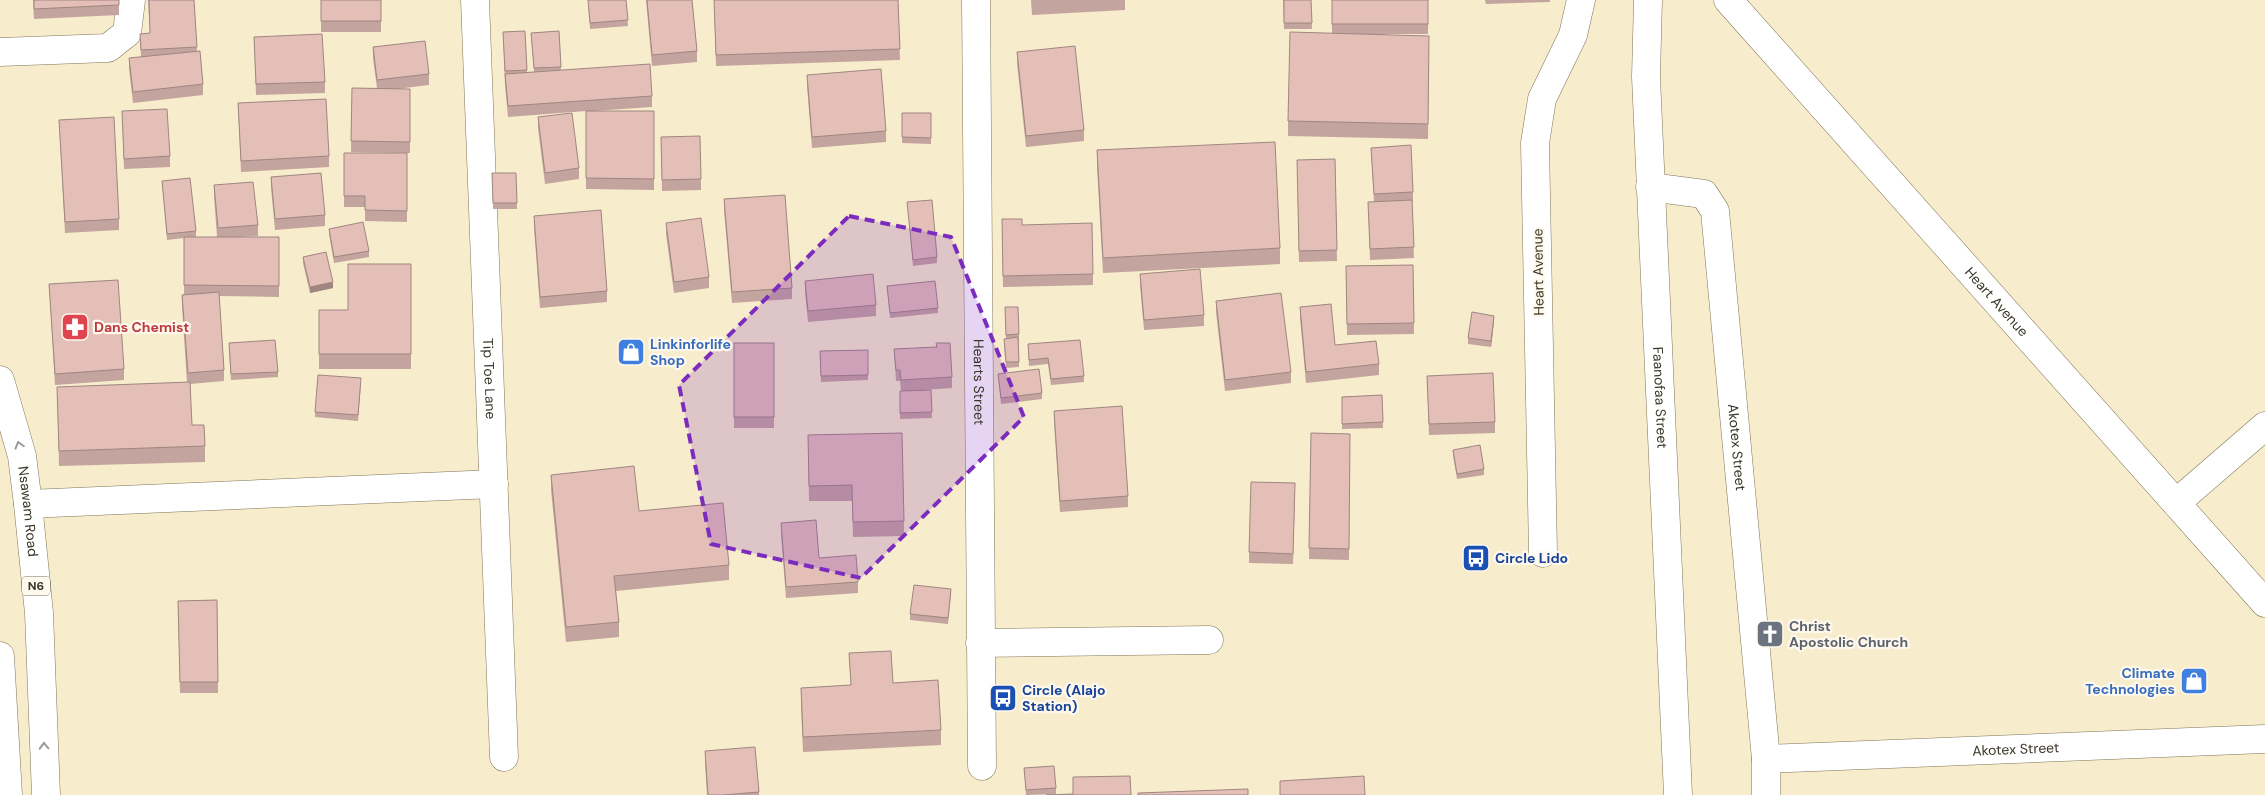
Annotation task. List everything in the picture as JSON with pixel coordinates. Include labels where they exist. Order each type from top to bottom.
[{"type":"main road","points":[[0,52],[108,48],[128,33],[131,0]]},
{"type":"main road","name":"Tip Toe Lane","points":[[475,0],[504,756]]},
{"type":"main road","name":"Hearts Street","points":[[976,0],[982,766]]},
{"type":"main road","name":"Heart Avenue","points":[[1543,553],[1535,143],[1542,99],[1573,35],[1581,0]]},
{"type":"main road","name":"Faanofaa Street","points":[[1648,0],[1646,78],[1650,187],[1678,795]]},
{"type":"main road","name":"Heart Avenue","points":[[1728,0],[2265,603]]},
{"type":"main road","name":"Akotex Street","points":[[1650,187],[1704,194],[1715,211],[1766,759],[1766,795]]},
{"type":"main road","name":"Nsawam Road","points":[[0,380],[22,456],[28,504],[39,613],[46,795]]},
{"type":"main road","points":[[2176,503],[2265,426]]},
{"type":"main road","points":[[28,504],[494,484]]},
{"type":"main road","points":[[980,643],[1209,640]]},
{"type":"main road","points":[[0,656],[8,795]]},
{"type":"main road","name":"Akotex Street","points":[[1766,759],[2265,739]]},
{"type":"highlighted area","points":[[849,216],[951,237],[1024,417],[861,578],[711,544],[679,385]]},
{"type":"building","points":[[34,0],[119,0],[119,5],[34,9]]},
{"type":"building","points":[[149,0],[194,0],[197,47],[141,50],[140,34],[150,33]]},
{"type":"building","points":[[321,0],[381,0],[381,21],[321,21]]},
{"type":"building","points":[[588,0],[626,0],[628,20],[590,23]]},
{"type":"building","points":[[647,0],[692,0],[697,51],[652,55]]},
{"type":"building","points":[[714,0],[898,0],[900,49],[716,55]]},
{"type":"building","points":[[1284,0],[1311,0],[1312,23],[1284,23]]},
{"type":"building","points":[[1332,0],[1428,0],[1428,24],[1332,24]]},
{"type":"building","points":[[525,31],[527,70],[505,71],[503,32]]},
{"type":"building","points":[[559,31],[561,67],[534,68],[531,33]]},
{"type":"building","points":[[1290,32],[1429,36],[1428,124],[1288,121]]},
{"type":"building","points":[[322,34],[325,82],[256,84],[254,37]]},
{"type":"building","points":[[425,41],[429,74],[377,80],[373,47]]},
{"type":"building","points":[[1075,46],[1084,130],[1026,136],[1017,52]]},
{"type":"building","points":[[200,51],[203,84],[133,92],[129,58]]},
{"type":"building","points":[[650,64],[652,96],[508,106],[505,74]]},
{"type":"building","points":[[881,69],[886,131],[812,137],[807,75]]},
{"type":"building","points":[[352,88],[410,89],[410,142],[351,141]]},
{"type":"building","points":[[326,99],[329,156],[241,161],[238,103]]},
{"type":"building","points":[[167,109],[170,156],[124,159],[122,111]]},
{"type":"building","points":[[586,111],[654,111],[654,179],[586,178]]},
{"type":"building","points":[[572,113],[579,168],[545,173],[538,117]]},
{"type":"building","points":[[902,113],[931,113],[931,138],[902,137]]},
{"type":"building","points":[[114,117],[119,219],[65,222],[59,120]]},
{"type":"building","points":[[700,136],[701,179],[662,180],[661,137]]},
{"type":"building","points":[[1275,142],[1280,248],[1103,258],[1097,150]]},
{"type":"building","points":[[1411,145],[1413,192],[1374,194],[1371,148]]},
{"type":"building","points":[[344,153],[407,153],[407,211],[365,210],[365,196],[344,196]]},
{"type":"building","points":[[1335,159],[1337,250],[1299,251],[1297,160]]},
{"type":"building","points":[[321,173],[325,215],[275,219],[271,177]]},
{"type":"building","points":[[492,173],[516,173],[517,203],[493,203]]},
{"type":"building","points":[[190,178],[196,231],[167,234],[162,181]]},
{"type":"building","points":[[253,182],[258,225],[218,228],[214,185]]},
{"type":"building","points":[[785,195],[792,288],[732,292],[724,199]]},
{"type":"building","points":[[932,200],[937,257],[913,260],[907,202]]},
{"type":"building","points":[[1412,200],[1414,247],[1370,249],[1368,202]]},
{"type":"building","points":[[601,210],[607,291],[540,297],[534,216]]},
{"type":"building","points":[[701,218],[709,277],[674,282],[666,223]]},
{"type":"building","points":[[1002,219],[1022,219],[1022,225],[1092,223],[1093,274],[1003,276]]},
{"type":"building","points":[[363,222],[369,251],[334,257],[329,229]]},
{"type":"building","points":[[184,237],[279,237],[279,286],[184,285]]},
{"type":"building","points":[[326,252],[333,282],[310,287],[303,257]]},
{"type":"building","points":[[348,264],[411,264],[411,354],[319,354],[319,310],[348,310]]},
{"type":"building","points":[[1413,265],[1414,323],[1347,324],[1346,266]]},
{"type":"building","points":[[1200,269],[1204,315],[1144,320],[1140,274]]},
{"type":"building","points":[[873,274],[876,305],[808,311],[805,281]]},
{"type":"building","points":[[118,280],[124,369],[55,374],[49,284]]},
{"type":"building","points":[[935,281],[938,308],[890,313],[887,286]]},
{"type":"building","points":[[219,292],[224,370],[188,373],[182,295]]},
{"type":"building","points":[[1281,293],[1291,372],[1225,380],[1216,301]]},
{"type":"building","points":[[1331,304],[1335,345],[1376,341],[1379,364],[1306,372],[1300,307]]},
{"type":"building","points":[[1005,307],[1018,307],[1019,334],[1006,335]]},
{"type":"building","points":[[1472,312],[1494,316],[1491,341],[1468,338]]},
{"type":"building","points":[[1018,337],[1019,362],[1006,362],[1004,339]]},
{"type":"building","points":[[275,340],[278,372],[231,374],[229,343]]},
{"type":"building","points":[[1080,340],[1084,376],[1051,379],[1048,358],[1029,360],[1028,344]]},
{"type":"building","points":[[734,343],[774,343],[774,417],[734,417]]},
{"type":"building","points":[[936,343],[950,343],[952,377],[901,380],[900,370],[896,370],[894,349],[937,347]]},
{"type":"building","points":[[868,350],[868,375],[821,376],[820,351]]},
{"type":"building","points":[[1039,369],[1042,393],[1001,398],[998,374]]},
{"type":"building","points":[[1493,373],[1495,422],[1429,424],[1427,376]]},
{"type":"building","points":[[318,375],[361,378],[358,415],[315,412]]},
{"type":"building","points":[[190,382],[192,425],[204,425],[205,446],[59,451],[57,387]]},
{"type":"building","points":[[931,390],[932,412],[900,413],[900,391]]},
{"type":"building","points":[[1382,395],[1383,422],[1342,424],[1342,397]]},
{"type":"building","points":[[1122,406],[1128,496],[1060,501],[1054,411]]},
{"type":"building","points":[[902,433],[904,521],[853,522],[852,485],[809,486],[808,435]]},
{"type":"building","points":[[1311,433],[1350,434],[1349,549],[1309,548]]},
{"type":"building","points":[[1480,445],[1484,469],[1457,474],[1453,450]]},
{"type":"building","points":[[634,466],[639,511],[723,503],[729,565],[614,576],[619,622],[566,627],[551,475]]},
{"type":"building","points":[[1251,482],[1295,483],[1293,554],[1249,552]]},
{"type":"building","points":[[816,520],[819,558],[856,555],[858,582],[786,587],[781,523]]},
{"type":"building","points":[[914,585],[951,589],[948,618],[910,614]]},
{"type":"building","points":[[217,600],[218,682],[180,682],[178,601]]},
{"type":"building","points":[[891,651],[893,683],[938,680],[941,730],[803,737],[801,688],[851,685],[849,653]]},
{"type":"building","points":[[755,747],[759,792],[708,795],[705,751]]},
{"type":"building","points":[[1054,766],[1056,788],[1026,790],[1024,768]]},
{"type":"building","points":[[1130,776],[1131,795],[1046,795],[1073,794],[1073,777]]},
{"type":"building","points":[[1364,776],[1365,795],[1280,795],[1280,781]]},
{"type":"building","points":[[1248,789],[1248,795],[1138,795],[1138,793]]},
{"type":"place","name":"Dans Chemist","points":[[75,327]]},
{"type":"place","name":"Linkinforlife Shop","points":[[631,352]]},
{"type":"place","name":"Circle Lido","points":[[1476,558]]},
{"type":"place","name":"Christ Apostolic Church","points":[[1770,634]]},
{"type":"place","name":"Climate Technologies","points":[[2194,681]]},
{"type":"place","name":"Circle (Alajo Station)","points":[[1003,698]]}]
